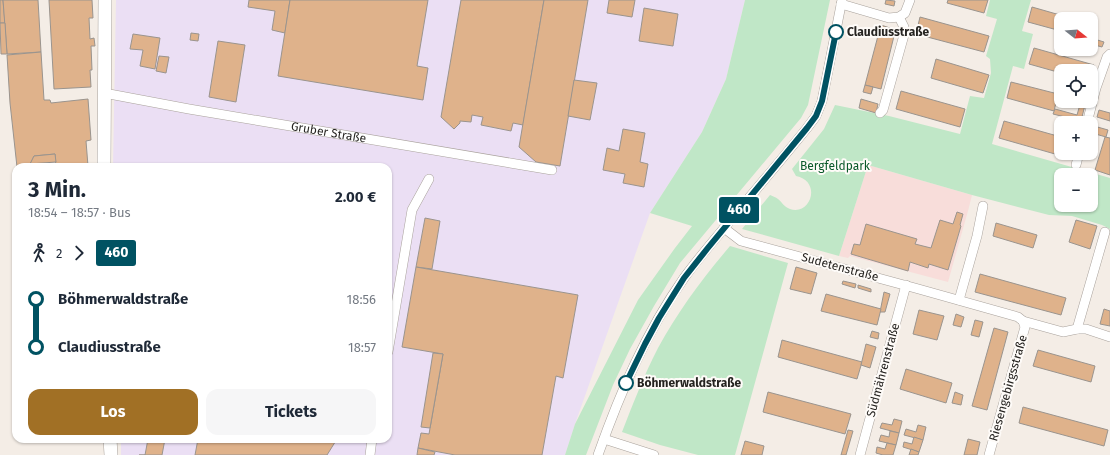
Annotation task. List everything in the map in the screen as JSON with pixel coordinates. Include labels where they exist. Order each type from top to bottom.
[{"type":"street","points":[[104,163],[105,0]]},
{"type":"street","points":[[598,455],[626,383],[645,344],[666,306],[684,278],[816,116],[822,101],[842,2],[889,18],[899,17],[905,13],[910,0]]},
{"type":"street","points":[[880,113],[883,110],[904,35],[904,27],[899,17]]},
{"type":"street","points":[[1089,116],[1106,57],[1110,54]]},
{"type":"street","name":"Gruber Straße","points":[[104,93],[189,109],[552,170]]},
{"type":"street","points":[[1076,165],[1077,160]]},
{"type":"street","points":[[392,328],[412,210],[428,179]]},
{"type":"street","points":[[959,300],[977,236],[983,206]]},
{"type":"street","name":"Sudetenstraße","points":[[724,228],[741,241],[959,300],[1018,317],[1023,321],[1063,332],[1086,329],[1110,337]]},
{"type":"street","points":[[1077,329],[1105,232]]},
{"type":"street","name":"Südmährenstraße","points":[[860,455],[906,285]]},
{"type":"street","name":"Riesengebirgsstraße","points":[[989,455],[1025,327],[1023,321]]},
{"type":"street","points":[[604,439],[654,455]]},
{"type":"street","points":[[110,443],[111,455]]},
{"type":"street","points":[[370,455],[372,443]]},
{"type":"shaded area","points":[[116,0],[745,0],[726,79],[702,132],[650,213],[565,455],[121,455],[121,443],[392,443],[392,163],[113,163]]},
{"type":"shaded area","points":[[868,165],[972,195],[948,282],[850,256],[848,258],[839,256]]},
{"type":"green space","points":[[745,0],[830,0],[808,105],[801,118],[680,263],[630,349],[613,385],[586,455],[565,455],[575,424],[638,300],[692,226],[650,213],[702,132],[726,79]]},
{"type":"green space","name":"Bergfeldpark","points":[[990,0],[1031,0],[1022,31],[1033,34],[1024,69],[1013,66],[992,144],[1075,168],[1054,168],[1054,212],[1098,212],[1098,175],[1110,178],[1110,229],[1072,216],[1049,215],[972,195],[868,165],[839,256],[742,229],[770,195],[777,198],[790,209],[797,210],[803,208],[808,203],[811,197],[809,184],[804,179],[796,176],[792,169],[824,129],[835,105],[889,116],[960,134],[970,96],[984,98],[991,73],[990,59],[986,56],[997,19],[986,16]]},
{"type":"green space","points":[[730,246],[788,263],[735,455],[698,455],[660,445],[622,432],[648,369],[666,334],[691,295]]},
{"type":"building","points":[[0,0],[3,0],[5,23],[0,23]]},
{"type":"building","points":[[3,0],[38,0],[41,52],[7,54]]},
{"type":"building","points":[[49,0],[92,0],[93,18],[89,18],[90,39],[94,38],[95,46],[91,46],[91,87],[54,89]]},
{"type":"building","points":[[249,0],[290,0],[285,33],[272,30],[275,11],[248,7]]},
{"type":"building","points":[[290,0],[428,0],[417,66],[428,68],[423,100],[278,76]]},
{"type":"building","points":[[461,0],[544,0],[523,125],[513,123],[511,131],[481,125],[483,117],[472,115],[471,122],[460,121],[454,129],[441,117]]},
{"type":"building","points":[[544,0],[588,0],[560,166],[536,162],[519,147]]},
{"type":"building","points":[[609,0],[635,0],[632,17],[607,13]]},
{"type":"building","points":[[886,0],[895,1],[894,6],[885,4]]},
{"type":"building","points":[[948,0],[988,0],[984,13],[947,3]]},
{"type":"building","points":[[1032,7],[1054,13],[1054,29],[1028,22]]},
{"type":"building","points":[[644,8],[678,14],[673,46],[639,41]]},
{"type":"building","points":[[920,17],[989,36],[984,52],[916,34]]},
{"type":"building","points":[[0,23],[5,23],[7,54],[1,54]]},
{"type":"building","points":[[881,25],[890,28],[888,35],[879,32]]},
{"type":"building","points":[[879,32],[894,36],[881,89],[865,85]]},
{"type":"building","points":[[191,33],[199,34],[198,41],[190,40]]},
{"type":"building","points":[[133,34],[160,38],[155,69],[140,66],[143,50],[130,49]]},
{"type":"building","points":[[1098,40],[1104,42],[1102,47],[1098,46]]},
{"type":"building","points":[[218,41],[245,45],[236,102],[209,97]]},
{"type":"building","points":[[1034,48],[1054,54],[1054,56],[1062,56],[1090,64],[1054,64],[1054,71],[1029,64]]},
{"type":"building","points":[[41,52],[44,100],[50,100],[51,103],[88,99],[91,140],[86,141],[88,163],[56,163],[55,154],[34,156],[31,163],[17,163],[10,103],[7,55]]},
{"type":"building","points":[[159,56],[169,57],[166,73],[156,71]]},
{"type":"building","points":[[936,59],[989,75],[983,93],[931,78]]},
{"type":"building","points":[[574,80],[597,83],[590,120],[568,116]]},
{"type":"building","points":[[1011,82],[1054,93],[1054,111],[1007,98]]},
{"type":"building","points":[[865,85],[873,87],[871,94],[863,92]]},
{"type":"building","points":[[901,91],[965,109],[960,127],[896,109]]},
{"type":"building","points":[[861,99],[878,104],[876,113],[859,108]]},
{"type":"building","points":[[1079,108],[1084,108],[1082,116],[1061,116],[1053,114],[1055,109],[1077,115]]},
{"type":"building","points":[[1099,110],[1110,113],[1110,121],[1098,117]]},
{"type":"building","points":[[1004,121],[1054,135],[1054,154],[999,138]]},
{"type":"building","points":[[1098,127],[1108,130],[1106,137],[1098,135]]},
{"type":"building","points":[[623,129],[645,133],[640,162],[648,164],[644,187],[623,183],[625,174],[603,170],[607,148],[619,151]]},
{"type":"building","points":[[1105,137],[1110,138],[1110,175],[1098,171],[1098,168],[1096,168]]},
{"type":"building","points":[[55,154],[56,162],[30,163],[34,156]]},
{"type":"building","points":[[957,212],[963,214],[948,270],[929,264],[928,268],[910,262],[908,271],[851,254],[854,244],[860,245],[866,224],[917,239],[915,244],[931,248],[940,220],[953,224]]},
{"type":"building","points":[[425,218],[440,221],[432,269],[416,267]]},
{"type":"building","points":[[1076,220],[1097,226],[1090,249],[1069,242]]},
{"type":"building","points":[[996,223],[1037,235],[1033,248],[993,236]]},
{"type":"building","points":[[416,267],[578,295],[563,378],[556,376],[542,455],[455,455],[418,448],[421,433],[429,434],[443,354],[402,347]]},
{"type":"building","points":[[796,267],[817,273],[811,294],[790,289]]},
{"type":"building","points":[[980,274],[1066,298],[1061,315],[975,292]]},
{"type":"building","points":[[843,281],[856,284],[855,288],[842,284]]},
{"type":"building","points":[[858,285],[871,289],[871,292],[858,288]]},
{"type":"building","points":[[884,292],[890,294],[885,312],[880,312]]},
{"type":"building","points":[[826,294],[881,309],[877,325],[821,311]]},
{"type":"building","points":[[1104,309],[1110,311],[1110,326],[1100,324]]},
{"type":"building","points":[[919,310],[944,316],[937,340],[913,334]]},
{"type":"building","points":[[956,314],[964,317],[961,327],[953,325]]},
{"type":"building","points":[[975,320],[983,322],[979,337],[971,335]]},
{"type":"building","points":[[994,328],[1008,332],[987,410],[972,406]]},
{"type":"building","points":[[872,331],[879,333],[878,339],[870,337]]},
{"type":"building","points":[[782,340],[862,362],[857,379],[778,357]]},
{"type":"building","points":[[866,344],[876,347],[870,368],[861,365]]},
{"type":"building","points":[[1038,350],[1095,366],[1091,382],[1033,366]]},
{"type":"building","points":[[433,353],[443,354],[430,428],[421,427]]},
{"type":"building","points":[[906,369],[952,383],[946,403],[900,389]]},
{"type":"building","points":[[768,392],[851,414],[845,434],[763,412]]},
{"type":"building","points":[[955,392],[963,395],[961,405],[952,403]]},
{"type":"building","points":[[1023,407],[1108,430],[1104,446],[1019,423]]},
{"type":"building","points":[[894,419],[902,421],[899,433],[880,428],[882,423],[892,425]]},
{"type":"building","points":[[918,425],[926,427],[923,440],[904,435],[906,429],[916,432]]},
{"type":"building","points":[[848,430],[853,431],[846,455],[841,455]]},
{"type":"building","points":[[890,431],[899,433],[896,445],[879,441],[881,435],[889,437]]},
{"type":"building","points":[[914,437],[923,440],[919,452],[903,447],[904,442],[912,444]]},
{"type":"building","points":[[968,439],[980,442],[977,455],[964,455]]},
{"type":"building","points":[[745,441],[764,446],[762,455],[741,455]]},
{"type":"building","points":[[147,443],[164,443],[162,455],[145,455]]},
{"type":"building","points":[[197,443],[334,443],[327,455],[195,455]]},
{"type":"building","points":[[887,443],[896,445],[893,455],[876,453],[877,447],[885,449]]},
{"type":"building","points":[[418,448],[435,452],[434,455],[417,455]]},
{"type":"building","points":[[911,449],[919,452],[918,455],[909,455]]},
{"type":"bus line","name":"460","points":[[626,383],[659,318],[684,278],[816,116],[822,101],[836,32]]},
{"type":"place","name":"Claudiusstraße","points":[[836,32]]},
{"type":"place","name":"Böhmerwaldstraße","points":[[626,383]]}]
